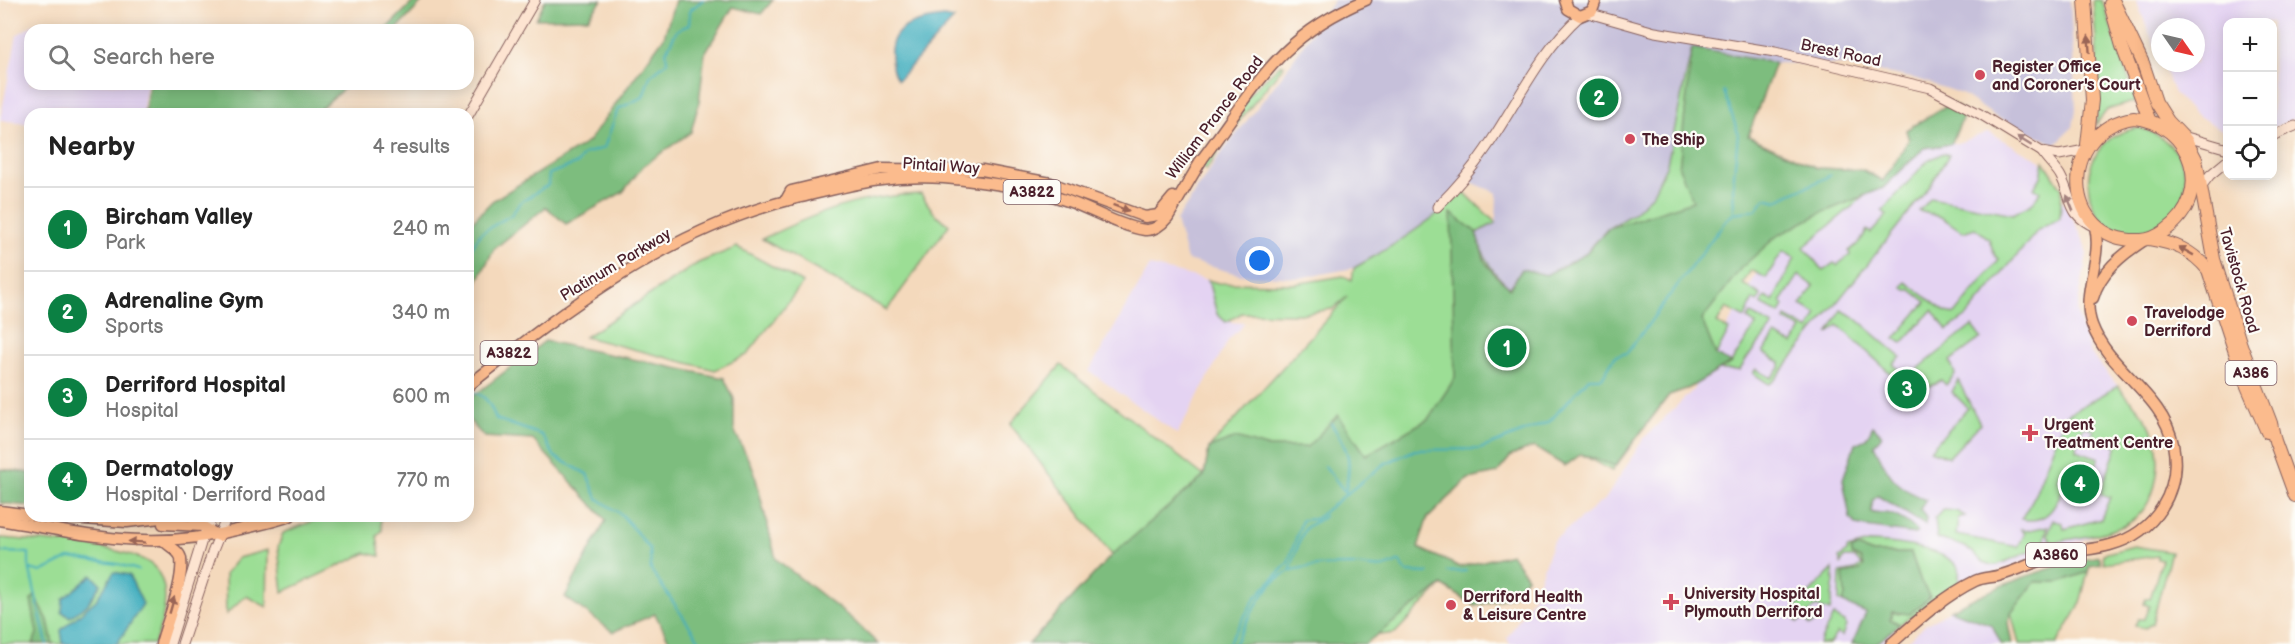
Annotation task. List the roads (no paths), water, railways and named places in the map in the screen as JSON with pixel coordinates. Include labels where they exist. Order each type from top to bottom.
[{"type":"highway","points":[[2085,0],[2092,100],[2086,147],[2079,177],[2079,193],[2086,213],[2096,227],[2119,239],[2146,240],[2177,221],[2193,196],[2193,183],[2188,161],[2178,135],[2149,119],[2125,119],[2109,126],[2086,147]]},
{"type":"highway","name":"Tavistock Road","points":[[2111,0],[2115,26],[2149,119]]},
{"type":"highway","name":"Tavistock Road","points":[[2111,0],[2143,63],[2156,102],[2196,159],[2214,259],[2247,362],[2271,423],[2275,441],[2295,496]]},
{"type":"highway","name":"Tavistock Road","points":[[2146,240],[2185,249],[2198,257],[2208,270],[2243,377],[2257,411],[2275,441]]},
{"type":"main road","name":"William Prance Road","points":[[1150,217],[1158,214],[1165,207],[1202,159],[1230,117],[1280,54],[1312,29],[1366,0]]},
{"type":"main road","points":[[1566,2],[1584,15],[1596,1]]},
{"type":"main road","name":"Pintail Way","points":[[786,200],[874,179],[943,178],[1013,186],[1066,201],[1146,230],[1161,225],[1168,217],[1202,159]]},
{"type":"main road","name":"Pintail Way","points":[[895,168],[982,170],[1051,183],[1150,217]]},
{"type":"main road","name":"Platinum Parkway","points":[[474,381],[551,321],[665,249],[736,217],[786,200],[791,191],[849,176],[895,168]]},
{"type":"main road","name":"A3860","points":[[1891,644],[1924,616],[1975,581],[2000,576],[2057,555],[2118,543],[2149,525],[2162,510],[2174,471],[2173,444],[2169,430],[2155,405],[2112,359],[2096,334],[2088,303],[2097,259],[2096,227]]},
{"type":"main road","name":"A3860","points":[[2096,334],[2092,304],[2098,283],[2118,259],[2146,240]]},
{"type":"main road","points":[[0,511],[24,514]]},
{"type":"main road","points":[[0,520],[110,540],[165,542],[205,532]]},
{"type":"main road","points":[[130,522],[138,525],[181,524],[219,536],[269,522]]},
{"type":"main road","points":[[161,644],[176,588],[181,558],[178,552],[165,542]]},
{"type":"street","points":[[473,108],[535,0]]},
{"type":"street","points":[[1596,1],[1618,23]]},
{"type":"street","points":[[1560,33],[1566,2]]},
{"type":"street","points":[[1437,207],[1486,149],[1543,56],[1560,33],[1584,15]]},
{"type":"street","name":"Brest Road","points":[[1584,15],[1893,78],[1930,88],[1980,114],[2042,152],[2060,174],[2072,210],[2079,220],[2096,227]]},
{"type":"street","points":[[2277,134],[2295,126]]},
{"type":"street","points":[[2178,135],[2223,148]]},
{"type":"street","points":[[2042,152],[2059,155],[2086,147]]},
{"type":"street","points":[[2193,196],[2223,165]]},
{"type":"street","points":[[170,644],[210,522]]},
{"type":"street","points":[[182,644],[225,522]]},
{"type":"water","points":[[944,17],[954,19],[898,80],[893,72],[891,58],[894,38],[907,26],[924,20]]},
{"type":"water","points":[[114,572],[129,575],[143,604],[117,644],[63,644],[61,630],[96,600]]},
{"type":"water","points":[[92,575],[101,584],[87,605],[70,617],[62,612],[63,599]]},
{"type":"waterway","points":[[474,244],[481,233],[511,215],[521,202],[548,185],[549,174],[578,163],[584,154],[604,148],[618,109],[643,97],[650,76],[667,62],[666,52],[677,30],[689,25],[690,10],[703,0]]},
{"type":"waterway","points":[[1724,91],[1738,133],[1733,185],[1734,212]]},
{"type":"waterway","points":[[1228,644],[1256,597],[1288,563],[1302,520],[1315,519],[1384,464],[1415,450],[1480,449],[1549,422],[1589,378],[1602,378],[1615,356],[1627,353],[1726,220],[1734,213],[1756,210],[1765,198],[1777,201],[1830,175]]},
{"type":"waterway","points":[[474,392],[486,400],[496,419],[542,435],[555,457],[587,474],[597,498],[622,515],[650,549],[651,570],[702,644]]},
{"type":"waterway","points":[[1331,423],[1348,456],[1345,493]]},
{"type":"waterway","points":[[1325,466],[1345,492]]},
{"type":"waterway","points":[[1290,571],[1305,529],[1324,516]]},
{"type":"waterway","points":[[0,552],[29,553],[29,566],[47,644]]},
{"type":"waterway","points":[[30,569],[41,572],[69,558],[118,564],[138,570]]},
{"type":"waterway","points":[[1234,644],[1265,593],[1273,583],[1290,571],[1328,565],[1380,568],[1399,561],[1407,572],[1429,573]]},
{"type":"waterway","points":[[1448,572],[1466,571]]},
{"type":"place","name":"Register Office and Coroner's Court","points":[[1980,75]]},
{"type":"place","name":"Adrenaline Gym","points":[[1599,98]]},
{"type":"place","name":"The Ship","points":[[1630,139]]},
{"type":"place","name":"Travelodge Derriford","points":[[2132,321]]},
{"type":"place","name":"Bircham Valley","points":[[1507,348]]},
{"type":"place","name":"Derriford Hospital","points":[[1907,389]]},
{"type":"place","name":"Urgent Treatment Centre","points":[[2030,433]]},
{"type":"place","name":"Dermatology","points":[[2080,484]]},
{"type":"place","name":"University Hospital Plymouth Derriford","points":[[1671,602]]},
{"type":"place","name":"Derriford Health & Leisure Centre","points":[[1451,605]]}]
